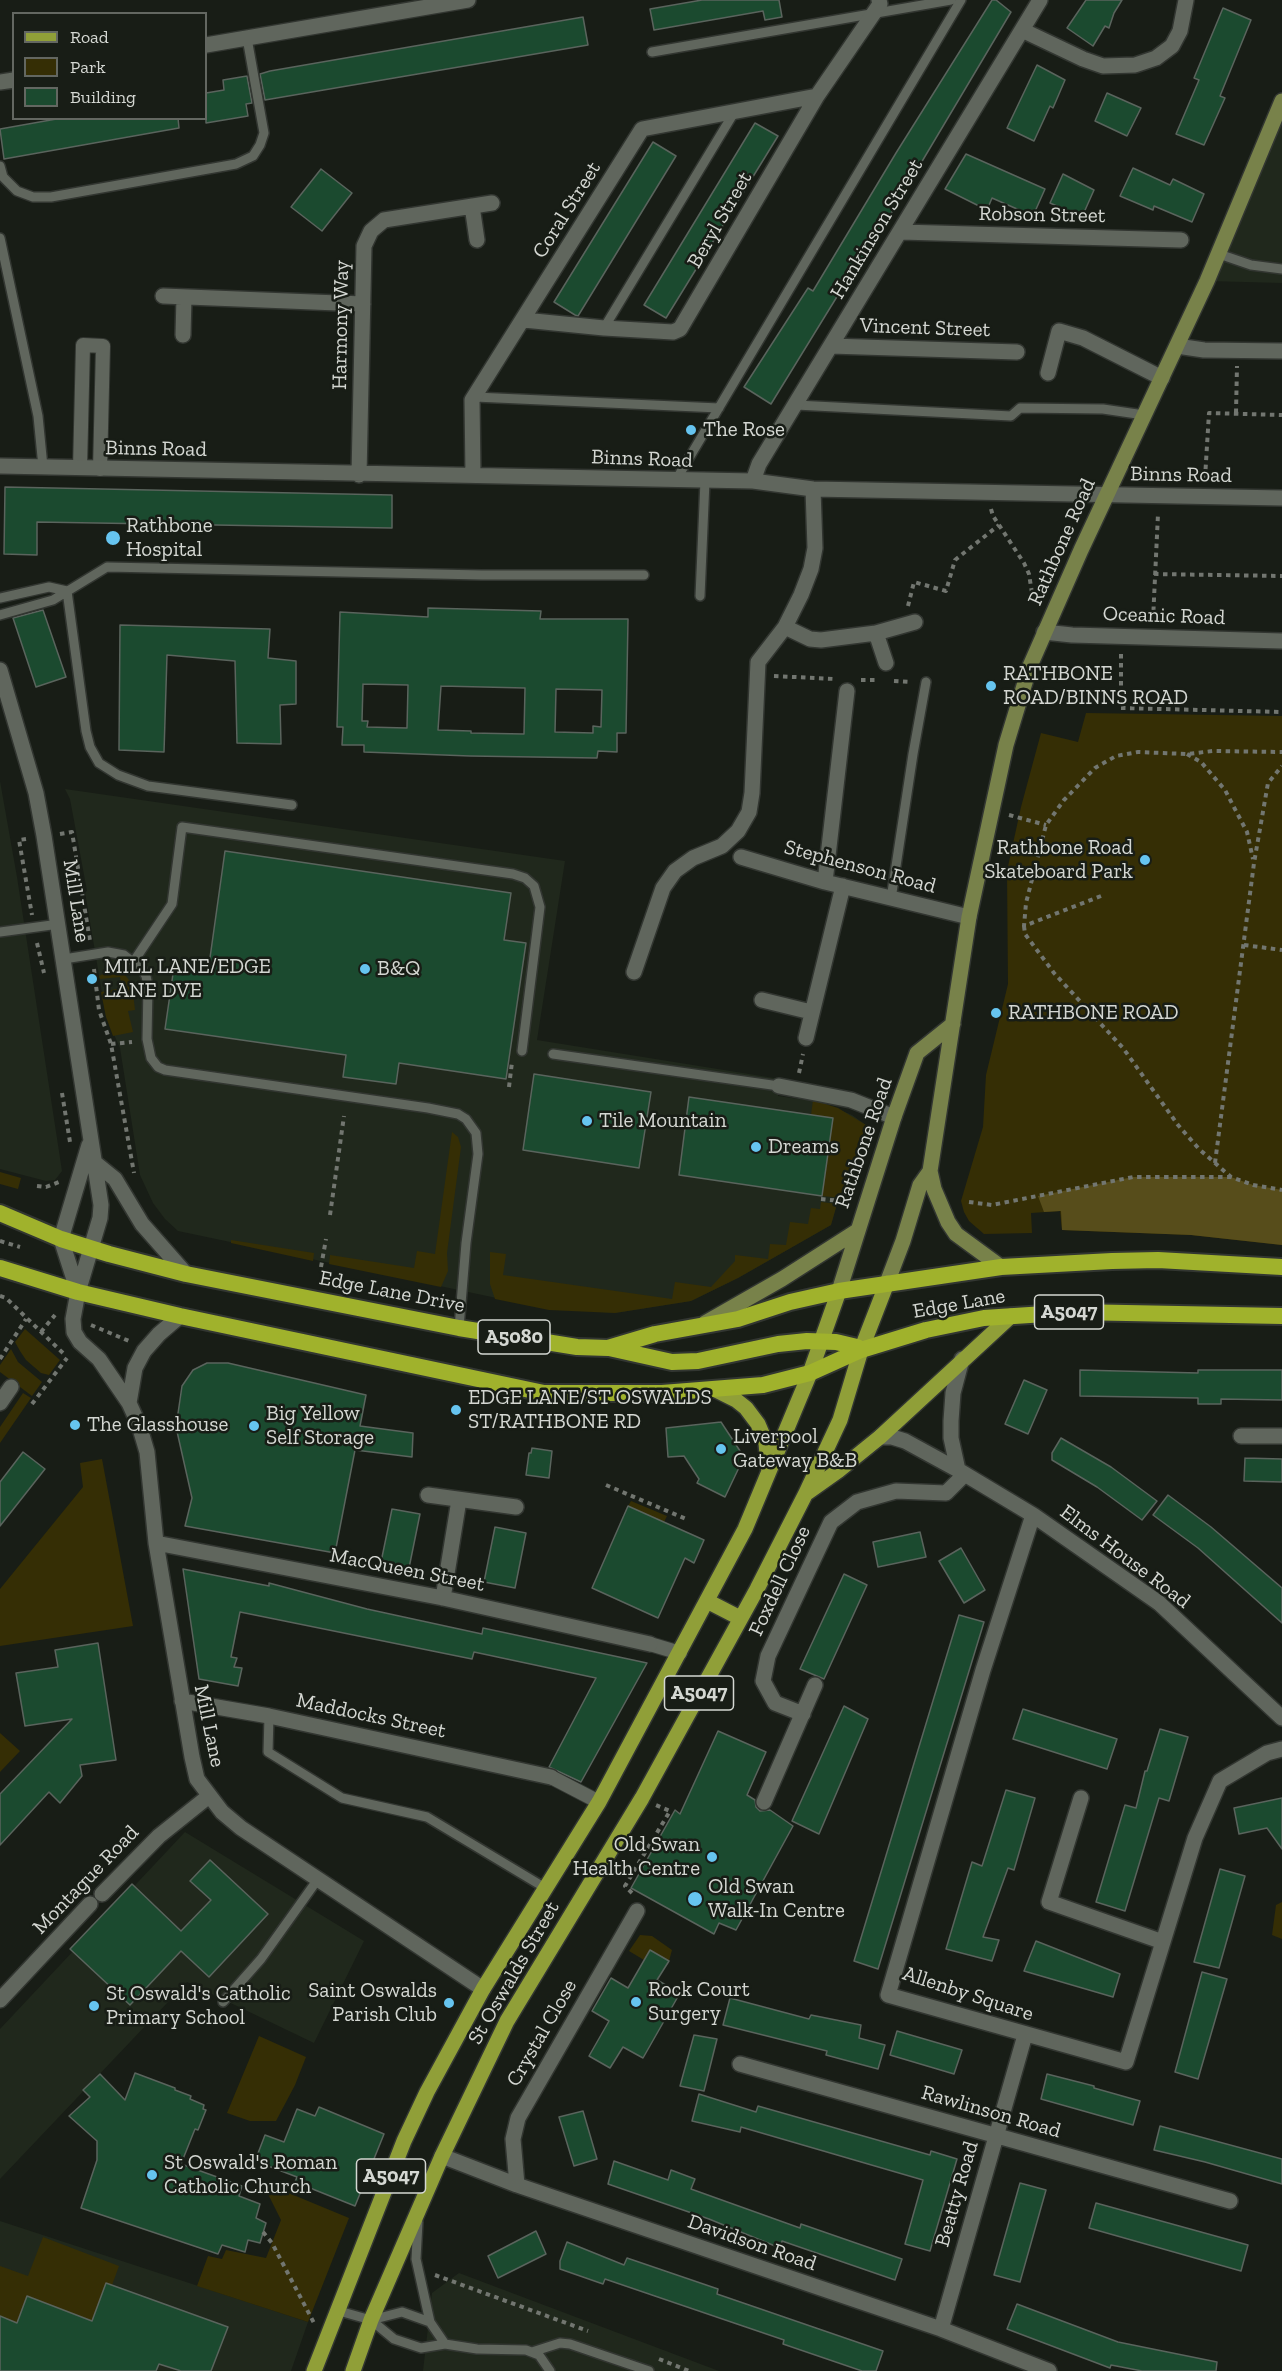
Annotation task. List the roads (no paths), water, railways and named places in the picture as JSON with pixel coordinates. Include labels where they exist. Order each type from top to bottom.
[{"type":"highway","name":"Edge Lane Drive","points":[[0,1212],[91,1249],[186,1274],[459,1328],[577,1347],[608,1348],[656,1334],[738,1319],[790,1302],[887,1283]]},
{"type":"highway","name":"Edge Lane","points":[[887,1283],[1001,1267],[1147,1260],[1282,1267]]},
{"type":"highway","name":"A5080","points":[[0,1268],[78,1292],[180,1316],[544,1393],[662,1393],[763,1385],[810,1373],[861,1350]]},
{"type":"highway","name":"Edge Lane","points":[[861,1350],[926,1330],[984,1318],[1075,1312],[1282,1316]]},
{"type":"highway","points":[[608,1348],[672,1362],[698,1360],[792,1342],[822,1341],[849,1344],[861,1350]]},
{"type":"main road","name":"Rathbone Road","points":[[887,1283],[920,1185],[930,1171],[969,917],[991,810],[1018,703],[1044,632],[1219,254],[1282,101]]},
{"type":"main road","name":"Rathbone Road","points":[[839,1291],[894,1117],[917,1053],[953,1024]]},
{"type":"main road","points":[[930,1171],[934,1189],[956,1234],[1001,1267]]},
{"type":"main road","points":[[699,1326],[782,1279],[857,1232]]},
{"type":"main road","name":"A5047","points":[[861,1350],[887,1283]]},
{"type":"main road","name":"A5047","points":[[810,1373],[839,1291]]},
{"type":"main road","points":[[806,1493],[880,1437],[1011,1316]]},
{"type":"main road","name":"St Oswalds Street","points":[[353,2371],[371,2320],[442,2156],[507,2021],[642,1798],[806,1493],[840,1420],[861,1350]]},
{"type":"main road","name":"St Oswalds Street","points":[[314,2371],[404,2141],[428,2092],[483,1989],[599,1802],[680,1653],[745,1529],[810,1373]]},
{"type":"main road","points":[[716,1390],[746,1408],[758,1424],[766,1443],[767,1476]]},
{"type":"main road","points":[[707,1601],[740,1618]]},
{"type":"street","points":[[207,45],[441,2],[468,0]]},
{"type":"street","name":"Hankinson Street","points":[[753,481],[759,464],[1040,0]]},
{"type":"street","points":[[1022,30],[1102,66],[1136,65],[1156,58],[1172,46],[1180,31],[1186,0]]},
{"type":"street","name":"Beryl Street","points":[[524,320],[674,332],[680,328],[817,96],[877,6]]},
{"type":"street","name":"Coral Street","points":[[473,475],[472,400],[642,129],[817,96]]},
{"type":"street","name":"Harmony Way","points":[[359,475],[364,246],[371,231],[384,220],[492,203]]},
{"type":"street","points":[[472,206],[477,240]]},
{"type":"street","name":"Robson Street","points":[[901,232],[1181,240]]},
{"type":"street","points":[[163,297],[363,304]]},
{"type":"street","points":[[183,335],[184,297]]},
{"type":"street","points":[[1048,373],[1059,331],[1083,338],[1162,378]]},
{"type":"street","points":[[80,468],[83,345],[103,346],[100,469]]},
{"type":"street","name":"Vincent Street","points":[[831,346],[1017,352]]},
{"type":"street","points":[[1177,346],[1237,351],[1282,351]]},
{"type":"street","name":"Binns Road","points":[[0,466],[359,475],[753,481],[813,489],[1282,498]]},
{"type":"street","points":[[633,972],[663,888],[675,872],[693,858],[722,846],[738,831],[749,812],[752,793],[758,662],[784,627],[801,595],[811,569],[815,549],[813,489]]},
{"type":"street","points":[[784,627],[810,639],[821,640],[876,633],[915,622]]},
{"type":"street","name":"Oceanic Road","points":[[1044,632],[1282,641]]},
{"type":"street","points":[[876,633],[886,663]]},
{"type":"street","name":"Mill Lane","points":[[0,670],[36,793],[59,924],[101,1205],[100,1218],[78,1292],[73,1319],[74,1332],[110,1372],[129,1403],[139,1425],[147,1452],[156,1543],[197,1779],[209,1796],[241,1828],[483,1989]]},
{"type":"street","points":[[825,882],[847,691]]},
{"type":"street","name":"Stephenson Road","points":[[741,856],[825,882],[969,917]]},
{"type":"street","points":[[806,1038],[843,886]]},
{"type":"street","points":[[762,1000],[811,1012]]},
{"type":"street","points":[[779,1086],[851,1100],[894,1117]]},
{"type":"street","name":"Mill Lane","points":[[62,1239],[90,1142]]},
{"type":"street","points":[[94,1162],[115,1179],[142,1224],[186,1274]]},
{"type":"street","points":[[62,1239],[78,1292]]},
{"type":"street","points":[[129,1403],[135,1368],[144,1351],[180,1316]]},
{"type":"street","points":[[961,1472],[951,1438],[951,1421],[954,1393],[963,1359]]},
{"type":"street","points":[[0,1402],[11,1387]]},
{"type":"street","points":[[1241,1436],[1282,1436]]},
{"type":"street","name":"Elms House Road","points":[[880,1437],[892,1437],[905,1441],[961,1472],[1033,1515],[1159,1603],[1282,1718]]},
{"type":"street","name":"Foxdell Close","points":[[803,1714],[775,1703],[763,1681],[768,1656],[831,1522],[857,1502],[896,1491],[946,1493],[961,1472]]},
{"type":"street","points":[[428,1495],[516,1507]]},
{"type":"street","points":[[443,1598],[459,1500]]},
{"type":"street","name":"Allenby Square","points":[[1033,1515],[983,1670],[888,1995],[1126,2062],[1195,1838],[1220,1781],[1267,1753],[1282,1749]]},
{"type":"street","name":"MacQueen Street","points":[[156,1543],[443,1598],[650,1644]]},
{"type":"street","points":[[650,1644],[680,1653]]},
{"type":"street","points":[[764,1802],[815,1685]]},
{"type":"street","name":"Maddocks Street","points":[[182,1701],[269,1716],[551,1777]]},
{"type":"street","points":[[551,1777],[599,1802]]},
{"type":"street","name":"Montague Road","points":[[0,2001],[90,1904],[159,1836],[209,1796]]},
{"type":"street","points":[[1081,1798],[1050,1902],[1163,1942]]},
{"type":"street","name":"Crystal Close","points":[[517,2185],[513,2139],[518,2118],[637,1911]]},
{"type":"street","name":"Beatty Road","points":[[941,2329],[1025,2035]]},
{"type":"street","name":"Rawlinson Road","points":[[740,2064],[1230,2201]]},
{"type":"street","name":"Davidson Road","points":[[442,2156],[517,2185],[941,2329],[1049,2371]]},
{"type":"lane","points":[[652,52],[877,6],[951,0]]},
{"type":"lane","points":[[676,480],[961,0]]},
{"type":"lane","points":[[0,166],[3,177],[17,191],[33,197],[51,197],[236,164],[253,156],[264,133],[247,38]]},
{"type":"lane","points":[[604,328],[735,111]]},
{"type":"lane","points":[[0,238],[38,417],[42,467]]},
{"type":"lane","points":[[1219,254],[1251,265],[1282,269]]},
{"type":"lane","points":[[475,397],[719,408]]},
{"type":"lane","points":[[796,405],[1011,416],[1020,408],[1102,409],[1144,415]]},
{"type":"lane","points":[[700,596],[705,481]]},
{"type":"lane","points":[[0,615],[53,600],[107,567],[482,575],[644,575]]},
{"type":"lane","points":[[0,598],[49,587],[67,591]]},
{"type":"lane","points":[[67,591],[86,731],[90,747],[99,763],[118,775],[148,786],[292,805]]},
{"type":"lane","points":[[891,899],[926,682]]},
{"type":"lane","points":[[134,961],[172,904],[182,827],[513,873],[525,878],[534,886],[540,907],[522,1051]]},
{"type":"lane","points":[[0,932],[59,924]]},
{"type":"lane","points":[[64,959],[108,952],[124,955],[134,961],[146,976],[147,1039],[151,1058],[158,1067],[174,1072],[448,1112],[458,1114],[472,1125],[476,1133],[478,1154],[466,1243],[459,1328]]},
{"type":"lane","points":[[553,1054],[779,1086]]},
{"type":"lane","points":[[269,1716],[268,1752],[342,1798],[427,1817],[547,1889]]},
{"type":"lane","points":[[223,2002],[261,1959],[318,1879]]},
{"type":"lane","points":[[418,2211],[417,2268],[430,2322],[445,2344]]},
{"type":"lane","points":[[339,2311],[371,2320],[394,2339],[421,2348],[445,2344],[477,2349],[532,2352],[539,2355],[550,2371]]},
{"type":"lane","points":[[371,2320],[402,2312],[430,2322]]},
{"type":"lane","points":[[532,2352],[560,2343],[570,2344],[649,2371]]},
{"type":"place","name":"The Rose","points":[[691,430]]},
{"type":"place","name":"Rathbone Hospital","points":[[113,538]]},
{"type":"place","name":"RATHBONE ROAD/BINNS ROAD","points":[[991,686]]},
{"type":"place","name":"Rathbone Road Skateboard Park","points":[[1145,860]]},
{"type":"place","name":"B&Q","points":[[365,969]]},
{"type":"place","name":"MILL LANE/EDGE LANE DVE","points":[[92,979]]},
{"type":"place","name":"RATHBONE ROAD","points":[[996,1013]]},
{"type":"place","name":"Tile Mountain","points":[[587,1121]]},
{"type":"place","name":"Dreams","points":[[756,1147]]},
{"type":"place","name":"EDGE LANE/ST OSWALDS ST/RATHBONE RD","points":[[456,1410]]},
{"type":"place","name":"The Glasshouse","points":[[75,1425]]},
{"type":"place","name":"Big Yellow Self Storage","points":[[254,1426]]},
{"type":"place","name":"Liverpool Gateway B&B","points":[[721,1449]]},
{"type":"place","name":"Old Swan Health Centre","points":[[712,1857]]},
{"type":"place","name":"Old Swan Walk-In Centre","points":[[695,1899]]},
{"type":"place","name":"Rock Court Surgery","points":[[636,2002]]},
{"type":"place","name":"Saint Oswalds Parish Club","points":[[449,2003]]},
{"type":"place","name":"St Oswald's Catholic Primary School","points":[[94,2006]]},
{"type":"place","name":"St Oswald's Roman Catholic Church","points":[[152,2175]]}]
